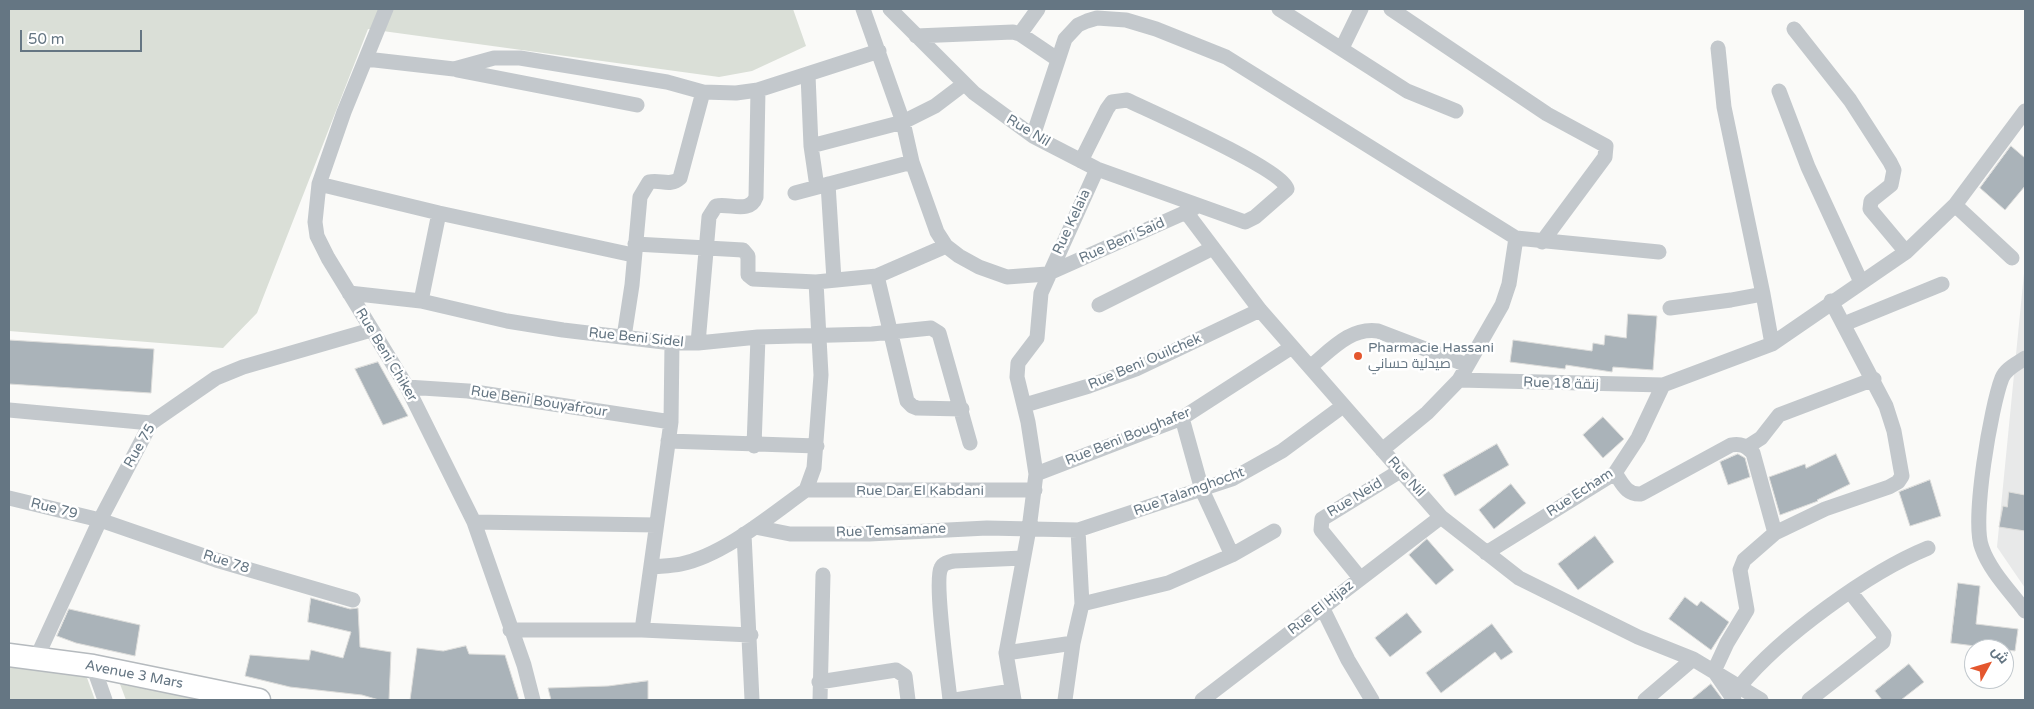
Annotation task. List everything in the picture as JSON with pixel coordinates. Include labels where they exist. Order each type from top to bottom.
[{"type":"main road","name":"Avenue 3 Mars","points":[[9,655],[93,666],[259,700]]},
{"type":"street","name":"Rue Beni Chiker","points":[[386,9],[344,112],[320,184],[316,207],[317,236],[371,330],[407,387],[474,522],[510,630],[524,665],[533,700]]},
{"type":"street","points":[[320,184],[439,213],[634,249],[743,250],[748,256],[748,275],[753,279],[816,282],[877,276],[946,246],[937,232],[912,162],[903,122],[863,9]]},
{"type":"street","points":[[1020,34],[1038,9]]},
{"type":"street","points":[[1279,9],[1407,91],[1456,111]]},
{"type":"street","points":[[1342,48],[1361,9]]},
{"type":"street","points":[[1391,9],[1547,114],[1606,146],[1605,157],[1542,242]]},
{"type":"street","name":"Rue Nil","points":[[895,11],[916,36],[964,84],[1003,116],[1033,136],[1081,161],[1191,210],[1213,248],[1260,310],[1441,517],[1486,553],[1519,578],[1638,637],[1714,670],[1761,700]]},
{"type":"street","points":[[1033,136],[1065,39],[1078,25],[1087,21],[1097,18],[1119,19],[1164,31],[1226,57],[1516,238],[1659,252]]},
{"type":"street","points":[[1794,29],[1850,100],[1890,162],[1894,170],[1891,185],[1871,201],[1870,209],[1906,252]]},
{"type":"street","points":[[916,36],[1002,31],[1020,34],[1057,60]]},
{"type":"street","points":[[1718,48],[1724,107],[1772,344]]},
{"type":"street","points":[[454,69],[494,58],[520,58],[667,82],[703,92],[736,93],[758,90],[879,51]]},
{"type":"street","points":[[366,59],[454,69],[637,105]]},
{"type":"street","points":[[808,74],[811,146],[822,186],[834,280]]},
{"type":"street","points":[[811,146],[903,122],[934,106],[964,84]]},
{"type":"street","points":[[698,343],[709,217],[714,208],[720,205],[748,206],[754,202],[756,197],[758,90]]},
{"type":"street","points":[[1779,91],[1808,167],[1861,282]]},
{"type":"street","points":[[624,337],[632,285],[634,249],[642,192],[649,182],[674,182],[680,178],[703,92]]},
{"type":"street","points":[[1081,161],[1112,102],[1127,100],[1257,164],[1282,180],[1287,189],[1255,217],[1245,222],[1191,210]]},
{"type":"street","points":[[1663,385],[1772,344],[1831,301],[1906,252],[1955,205],[2025,111]]},
{"type":"street","points":[[796,193],[912,162]]},
{"type":"street","name":"Rue Kelaia","points":[[1013,696],[1006,653],[1029,529],[1036,474],[1025,405],[1017,377],[1018,363],[1038,338],[1038,306],[1047,274],[1097,169]]},
{"type":"street","points":[[1955,205],[2012,258]]},
{"type":"street","name":"Rue Beni Said","points":[[946,246],[959,256],[997,274],[1018,278],[1047,274],[1191,210]]},
{"type":"street","points":[[421,301],[439,213]]},
{"type":"street","points":[[1382,450],[1427,413],[1459,380],[1486,336],[1502,305],[1509,284],[1516,238]]},
{"type":"street","points":[[1099,305],[1213,248]]},
{"type":"street","points":[[877,276],[905,395],[912,406],[962,409],[970,443]]},
{"type":"street","points":[[651,567],[680,565],[693,561],[749,530],[806,490],[813,476],[821,375],[816,282]]},
{"type":"street","points":[[1844,324],[1942,284]]},
{"type":"street","name":"Rue Beni Sidel","points":[[349,293],[421,301],[508,321],[672,343],[698,343],[758,337],[820,337],[926,328],[938,332],[962,409]]},
{"type":"street","points":[[1670,308],[1763,294]]},
{"type":"street","points":[[1734,700],[1714,670],[1726,643],[1746,610],[1740,570],[1744,560],[1775,533],[1825,509],[1898,482],[1903,472],[1894,431],[1886,406],[1874,379],[1831,301]]},
{"type":"street","name":"Rue Beni Ouilchek","points":[[1025,405],[1089,386],[1136,369],[1260,310]]},
{"type":"street","points":[[1310,367],[1350,335],[1365,329],[1378,330],[1467,365]]},
{"type":"street","name":"Rue 75","points":[[36,659],[100,520],[151,423],[216,378],[243,367],[371,330]]},
{"type":"street","points":[[754,446],[758,337]]},
{"type":"street","points":[[642,630],[671,422],[672,343]]},
{"type":"street","name":"Rue Beni Boughafer","points":[[1036,474],[1182,418],[1292,347]]},
{"type":"street","points":[[2025,358],[2009,369],[2003,376],[1990,417],[1977,524],[1982,549],[1992,568],[2025,611]]},
{"type":"street","points":[[1747,447],[1768,431],[1771,422],[1778,415],[1874,379]]},
{"type":"street","name":"Rue 18 زنقة","points":[[1459,380],[1663,385]]},
{"type":"street","name":"Rue Echam","points":[[1486,553],[1615,473],[1638,438],[1663,385]]},
{"type":"street","name":"Rue Beni Bouyafrour","points":[[407,387],[468,391],[671,422]]},
{"type":"street","name":"Rue Talamghocht","points":[[1029,529],[1078,530],[1232,479],[1282,451],[1343,406]]},
{"type":"street","points":[[9,410],[151,423]]},
{"type":"street","points":[[1182,418],[1202,490],[1232,555]]},
{"type":"street","points":[[668,441],[754,446],[816,446]]},
{"type":"street","points":[[1615,473],[1626,489],[1631,493],[1641,494],[1739,443],[1753,453],[1775,533]]},
{"type":"street","name":"Rue Neid","points":[[1360,578],[1321,530],[1322,519],[1400,471]]},
{"type":"street","name":"Rue Dar El Kabdani","points":[[806,490],[1035,490]]},
{"type":"street","name":"Rue 79","points":[[9,498],[100,520]]},
{"type":"street","name":"Rue El Hijaz","points":[[1202,700],[1441,517]]},
{"type":"street","name":"Rue 78","points":[[100,520],[277,579],[353,600]]},
{"type":"street","points":[[474,522],[656,526]]},
{"type":"street","name":"Rue Temsamane","points":[[749,530],[790,534],[869,534],[987,528],[1029,529]]},
{"type":"street","points":[[749,530],[752,700]]},
{"type":"street","points":[[1065,700],[1073,643],[1082,604],[1078,530]]},
{"type":"street","points":[[1082,604],[1168,583],[1232,555],[1274,531]]},
{"type":"street","points":[[1740,686],[1772,651],[1851,593],[1893,565],[1928,548]]},
{"type":"street","points":[[950,700],[939,590],[939,572],[945,563],[954,561],[1023,558]]},
{"type":"street","points":[[820,700],[819,682],[824,574]]},
{"type":"street","points":[[1809,700],[1883,642],[1884,635],[1851,593]]},
{"type":"street","points":[[1322,607],[1348,660],[1372,700]]},
{"type":"street","points":[[510,630],[642,630],[750,635]]},
{"type":"street","points":[[1006,653],[1073,643]]},
{"type":"street","points":[[1645,700],[1693,660]]},
{"type":"street","points":[[93,666],[106,700]]},
{"type":"street","points":[[819,682],[896,670],[905,676],[908,700]]},
{"type":"street","points":[[955,700],[1013,696]]},
{"type":"shaded area","points":[[9,9],[793,9],[806,46],[752,71],[719,77],[368,29],[257,313],[223,348],[9,331]]},
{"type":"shaded area","points":[[2025,263],[2025,588],[1997,547]]},
{"type":"shaded area","points":[[9,656],[86,675],[95,700],[9,700]]},
{"type":"shaded area","points":[[120,684],[202,700],[126,700]]},
{"type":"building","points":[[2011,146],[2025,158],[2025,186],[2005,210],[1980,188]]},
{"type":"building","points":[[1628,314],[1657,316],[1653,370],[1613,367],[1612,372],[1566,365],[1565,369],[1510,362],[1513,340],[1592,351],[1593,343],[1604,345],[1605,335],[1626,338]]},
{"type":"building","points":[[9,340],[154,349],[151,393],[9,384]]},
{"type":"building","points":[[378,362],[408,416],[383,425],[355,369]]},
{"type":"building","points":[[1603,417],[1624,439],[1603,458],[1583,435]]},
{"type":"building","points":[[1497,444],[1509,465],[1455,496],[1443,475]]},
{"type":"building","points":[[1738,454],[1745,458],[1750,477],[1728,485],[1720,462]]},
{"type":"building","points":[[1836,454],[1850,484],[1818,501],[1780,515],[1769,477],[1805,464],[1806,468]]},
{"type":"building","points":[[1930,480],[1941,516],[1910,526],[1899,492]]},
{"type":"building","points":[[1511,484],[1526,503],[1494,529],[1479,510]]},
{"type":"building","points":[[2009,492],[2025,495],[2025,531],[1999,527],[2003,506],[2007,507]]},
{"type":"building","points":[[1595,536],[1614,562],[1578,590],[1558,564]]},
{"type":"building","points":[[1427,539],[1454,570],[1436,585],[1409,555]]},
{"type":"building","points":[[1958,583],[1980,586],[1976,624],[2018,629],[2015,651],[2014,639],[1964,639],[1964,645],[1951,643]]},
{"type":"building","points":[[1685,597],[1697,606],[1701,601],[1729,622],[1711,650],[1669,619]]},
{"type":"building","points":[[311,598],[350,609],[358,608],[360,647],[391,652],[389,700],[290,687],[245,676],[250,655],[309,660],[311,650],[343,658],[351,632],[308,622]]},
{"type":"building","points":[[69,609],[140,625],[135,656],[76,643],[57,636]]},
{"type":"building","points":[[1407,613],[1422,632],[1390,657],[1375,638]]},
{"type":"building","points":[[1492,624],[1513,652],[1501,660],[1495,652],[1441,693],[1426,673]]},
{"type":"building","points":[[466,646],[469,654],[505,655],[519,700],[410,700],[417,648],[443,651]]},
{"type":"building","points":[[1909,664],[1924,682],[1901,700],[1882,700],[1875,691]]},
{"type":"building","points":[[648,681],[648,700],[551,700],[548,688],[608,686]]},
{"type":"building","points":[[1711,684],[1723,700],[1691,700]]},
{"type":"place","name":"Pharmacie Hassani صيدلية حساني","points":[[1358,356]]}]
